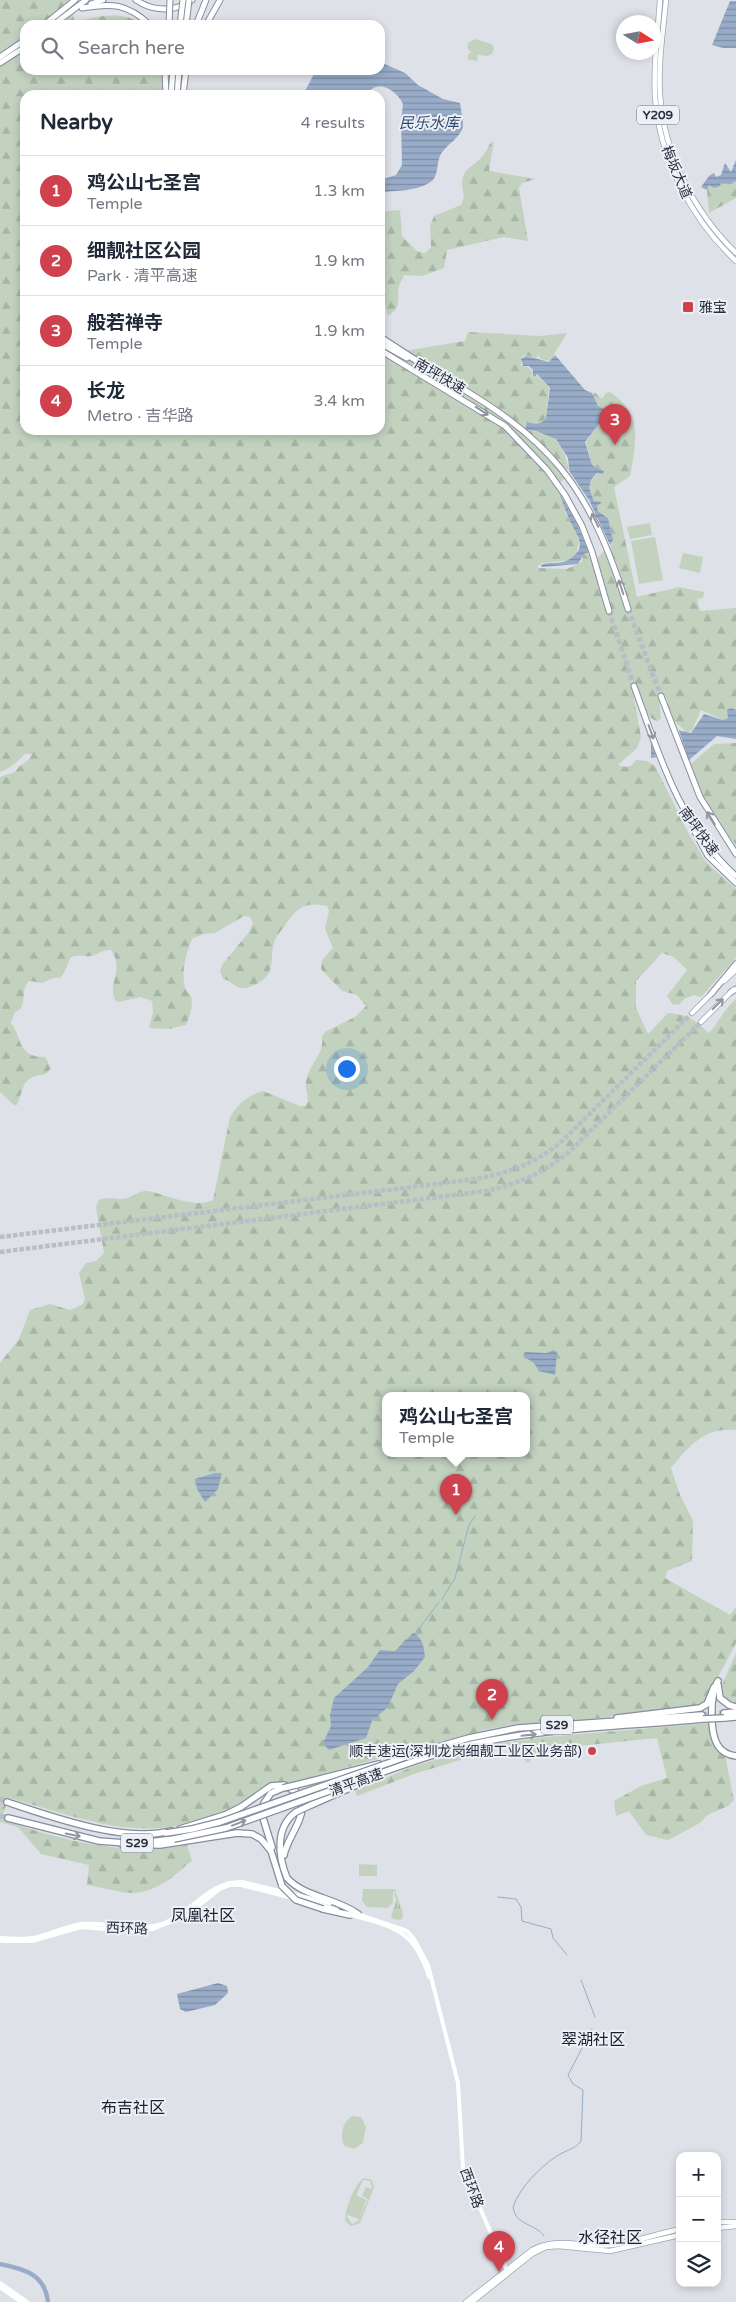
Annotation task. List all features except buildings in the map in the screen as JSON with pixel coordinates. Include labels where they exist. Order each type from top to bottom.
[{"type":"highway","points":[[50,20],[74,0]]},
{"type":"highway","points":[[59,20],[86,0]]},
{"type":"highway","points":[[65,15],[103,0]]},
{"type":"highway","points":[[136,0],[147,6],[166,9],[180,7],[191,0]]},
{"type":"highway","points":[[169,20],[170,0]]},
{"type":"highway","points":[[181,20],[183,0]]},
{"type":"highway","points":[[187,20],[191,0]]},
{"type":"highway","points":[[198,20],[206,0]]},
{"type":"highway","points":[[209,20],[220,0]]},
{"type":"highway","points":[[82,8],[105,4],[120,6],[143,20]]},
{"type":"highway","points":[[0,57],[20,43]]},
{"type":"highway","points":[[0,63],[20,50]]},
{"type":"highway","points":[[165,75],[166,90]]},
{"type":"highway","points":[[171,90],[173,75]]},
{"type":"highway","points":[[178,90],[179,75]]},
{"type":"highway","points":[[184,90],[186,75]]},
{"type":"highway","points":[[385,340],[440,376]]},
{"type":"highway","name":"南坪快速","points":[[385,346],[499,411],[542,446],[557,462],[592,512],[614,565],[628,609]]},
{"type":"highway","name":"南坪快速","points":[[385,353],[496,420],[511,430],[528,448],[547,470],[576,514],[598,571],[609,611]]},
{"type":"highway","name":"南坪快速","points":[[634,686],[669,781],[688,818],[710,849],[736,876]]},
{"type":"highway","name":"南坪快速","points":[[661,696],[700,798],[736,854]]},
{"type":"highway","points":[[688,818],[708,856],[736,883]]},
{"type":"highway","points":[[723,836],[736,850]]},
{"type":"highway","points":[[711,994],[736,964]]},
{"type":"highway","points":[[591,1723],[647,1713],[700,1708],[707,1704],[718,1681]]},
{"type":"highway","points":[[718,1681],[717,1690],[720,1698],[729,1705],[736,1707]]},
{"type":"highway","points":[[718,1681],[714,1705],[718,1739],[725,1750],[736,1755]]},
{"type":"highway","points":[[714,1687],[712,1704],[716,1743],[724,1752],[736,1755]]},
{"type":"highway","name":"清平高速","points":[[8,1818],[46,1829],[99,1841],[122,1844],[174,1839],[226,1828],[413,1762],[487,1741],[515,1736],[724,1715],[736,1712]]},
{"type":"highway","points":[[724,1715],[736,1718]]},
{"type":"highway","name":"清平高速","points":[[7,1802],[106,1829],[137,1833],[192,1830],[220,1822],[414,1754],[469,1738],[518,1728],[703,1717]]},
{"type":"highway","points":[[264,1803],[271,1793],[283,1788],[296,1789],[414,1754]]},
{"type":"highway","points":[[358,1914],[344,1904],[297,1887],[287,1878],[280,1842],[282,1829],[289,1817],[296,1812],[413,1762]]},
{"type":"highway","points":[[166,1832],[225,1815],[271,1786],[284,1785],[296,1789]]},
{"type":"highway","points":[[283,1862],[286,1844],[300,1816],[302,1803]]},
{"type":"highway","points":[[263,1821],[282,1886],[296,1900],[350,1915]]},
{"type":"highway","points":[[122,1844],[160,1845],[237,1833],[255,1835],[269,1848],[275,1862]]},
{"type":"main road","name":"梅坂大道","points":[[660,0],[655,66],[657,112],[671,162],[686,197],[701,222],[736,261]]},
{"type":"main road","name":"梅坂大道","points":[[666,0],[660,66],[662,112],[670,147],[679,169],[704,216],[736,253]]},
{"type":"main road","points":[[692,1013],[736,970]]},
{"type":"main road","points":[[701,1022],[734,989]]},
{"type":"main road","name":"西环路","points":[[0,1939],[31,1938],[81,1924],[131,1928],[154,1926],[183,1914],[219,1886],[236,1882],[312,1898],[407,1931],[414,1939],[428,1965],[458,2083],[464,2168],[507,2271]]},
{"type":"main road","name":"西环路","points":[[0,1939],[32,1941],[81,1927],[131,1931],[153,1929],[185,1916],[220,1889],[236,1885],[311,1901],[402,1932],[412,1941],[426,1965],[459,2098],[460,2161],[468,2188],[507,2271]]},
{"type":"main road","points":[[721,2222],[736,2222]]},
{"type":"main road","points":[[721,2228],[736,2226]]},
{"type":"main road","points":[[472,2302],[532,2250],[551,2242],[610,2245],[676,2229]]},
{"type":"main road","points":[[466,2302],[507,2271],[546,2247],[558,2246],[610,2251],[676,2236]]},
{"type":"main road","points":[[0,2283],[26,2302]]},
{"type":"main road","points":[[0,2287],[21,2302]]},
{"type":"green space","points":[[0,0],[68,0],[74,20],[20,20],[20,75],[162,75],[163,90],[20,90],[20,435],[385,435],[385,354],[465,341],[468,332],[540,336],[567,333],[551,361],[540,359],[539,355],[536,358],[524,355],[521,359],[521,366],[528,367],[533,372],[532,376],[535,378],[537,375],[549,388],[546,418],[538,423],[527,422],[525,430],[553,437],[564,452],[569,477],[558,489],[565,504],[566,514],[577,533],[579,542],[576,555],[566,561],[542,563],[538,568],[567,569],[582,562],[583,555],[609,546],[613,540],[608,517],[598,511],[597,506],[602,502],[594,501],[589,488],[591,481],[598,473],[603,474],[604,471],[592,465],[586,442],[599,424],[616,427],[616,416],[598,406],[592,396],[594,392],[602,399],[606,393],[610,392],[628,409],[635,428],[630,476],[614,487],[637,597],[679,587],[704,592],[703,598],[697,599],[700,611],[736,608],[736,710],[731,708],[728,718],[723,720],[701,710],[692,730],[687,733],[671,718],[667,699],[662,696],[659,698],[661,719],[657,721],[652,719],[646,711],[636,685],[632,686],[641,737],[637,748],[618,765],[628,767],[636,760],[647,761],[655,766],[689,834],[706,862],[736,889],[736,958],[701,997],[694,995],[684,999],[680,1004],[673,1005],[667,996],[687,970],[674,957],[662,953],[636,981],[636,1008],[648,1034],[668,1013],[690,1018],[709,1033],[736,999],[736,1430],[725,1430],[706,1435],[684,1452],[671,1468],[680,1495],[693,1521],[692,1561],[667,1571],[665,1578],[730,1615],[736,1607],[736,1643],[702,1705],[591,1719],[517,1724],[484,1730],[290,1783],[281,1782],[266,1785],[224,1812],[194,1822],[170,1827],[147,1829],[100,1823],[9,1798],[1,1819],[47,1834],[93,1844],[140,1849],[187,1845],[192,1861],[162,1884],[141,1892],[123,1892],[87,1885],[89,1865],[41,1854],[18,1827],[0,1822],[0,1363],[19,1339],[30,1310],[50,1304],[70,1310],[83,1304],[85,1299],[79,1273],[86,1263],[96,1261],[104,1253],[96,1207],[99,1200],[108,1198],[125,1199],[148,1191],[189,1202],[197,1203],[213,1200],[230,1117],[236,1108],[248,1098],[263,1091],[300,1106],[305,1106],[308,1102],[306,1080],[321,1047],[322,1036],[325,1032],[355,1017],[366,1006],[357,995],[342,991],[321,969],[322,960],[333,948],[325,929],[329,911],[327,906],[306,905],[293,915],[275,940],[268,974],[258,983],[247,988],[238,987],[223,979],[220,971],[222,965],[249,932],[253,923],[250,917],[244,916],[215,933],[203,934],[192,939],[186,956],[184,970],[185,987],[192,1000],[191,1011],[186,1025],[169,1029],[149,1028],[153,1013],[152,1001],[140,997],[119,1002],[115,1000],[113,988],[116,964],[111,950],[105,950],[91,956],[73,957],[70,958],[61,977],[43,983],[29,981],[26,985],[22,1007],[15,1012],[11,1023],[22,1046],[30,1054],[45,1057],[51,1068],[46,1074],[32,1077],[28,1080],[17,1105],[14,1105],[0,1092],[0,777],[15,772],[32,754],[25,754],[7,769],[0,772]]},
{"type":"green space","points":[[102,16],[127,17],[135,20],[84,20]]},
{"type":"green space","points":[[475,39],[492,44],[494,49],[492,54],[487,56],[478,55],[477,61],[467,59],[469,53],[472,53],[467,48],[468,43]]},
{"type":"green space","points":[[494,141],[489,171],[536,179],[522,183],[519,188],[528,241],[504,237],[447,250],[444,268],[422,276],[404,275],[398,289],[398,305],[395,311],[388,316],[385,303],[385,212],[400,210],[402,236],[417,251],[425,253],[431,247],[430,226],[434,216],[461,205],[464,197],[462,180],[464,174],[480,159]]},
{"type":"green space","points":[[736,181],[736,198],[709,213],[707,190],[709,185],[728,182],[731,184]]},
{"type":"green space","points":[[650,523],[652,535],[630,539],[627,527]]},
{"type":"green space","points":[[655,537],[663,580],[639,584],[631,541]]},
{"type":"green space","points":[[683,553],[703,557],[700,573],[679,568]]},
{"type":"green space","points":[[736,743],[736,845],[715,818],[702,796],[691,764],[714,744]]},
{"type":"green space","points":[[736,1653],[736,1705],[725,1699],[721,1687]]},
{"type":"green space","points":[[710,1723],[714,1744],[725,1756],[734,1800],[728,1806],[707,1815],[700,1823],[668,1840],[646,1835],[629,1811],[616,1816],[614,1801],[641,1786],[667,1778],[657,1738],[539,1750],[528,1763],[509,1745],[414,1774],[357,1796],[355,1791],[414,1766],[487,1745],[547,1737]]},
{"type":"green space","points":[[359,1864],[377,1865],[377,1870],[374,1870],[377,1871],[377,1876],[359,1876]]},
{"type":"green space","points":[[363,1889],[395,1889],[396,1892],[393,1892],[393,1903],[387,1908],[367,1907],[362,1901]]},
{"type":"green space","points":[[394,1893],[396,1893],[403,1913],[402,1919],[398,1920],[391,1918],[396,1899]]},
{"type":"green space","points":[[352,2116],[361,2117],[366,2127],[363,2143],[354,2149],[345,2146],[342,2139],[342,2130]]},
{"type":"green space","points":[[364,2178],[372,2180],[374,2187],[360,2223],[351,2226],[346,2222],[346,2212],[354,2191]],"holes":[[[363,2180],[370,2181],[371,2189],[366,2187],[362,2196],[368,2199],[358,2221],[352,2224],[347,2217]]]},
{"type":"green space","points":[[356,2195],[366,2200],[359,2219],[348,2215]]},
{"type":"water","points":[[730,1],[736,1],[736,48],[723,48],[712,45]]},
{"type":"water","name":"民乐水库","points":[[385,64],[405,73],[418,85],[443,99],[460,103],[463,126],[456,138],[442,152],[436,175],[432,181],[418,188],[385,192],[385,178],[396,175],[402,165],[401,121],[403,104],[400,99],[391,90],[381,86],[370,90],[306,90],[313,75],[385,75]]},
{"type":"water","points":[[736,160],[736,181],[731,184],[721,183],[720,186],[714,188],[709,185],[707,190],[701,187],[709,176],[714,173],[716,177],[721,175],[725,163],[731,172]]},
{"type":"water","points":[[555,355],[585,390],[592,393],[598,406],[614,414],[616,418],[614,428],[599,424],[585,442],[592,465],[604,471],[603,474],[597,473],[591,480],[589,488],[594,501],[602,502],[597,506],[598,511],[608,518],[613,540],[609,546],[584,554],[578,564],[542,567],[541,565],[544,564],[568,560],[575,555],[580,544],[558,489],[570,477],[568,458],[556,439],[536,431],[525,430],[527,422],[540,423],[546,418],[550,388],[537,374],[535,377],[533,376],[533,370],[529,366],[523,366],[521,359],[526,356],[549,362]]},
{"type":"water","points":[[731,708],[736,710],[736,739],[717,736],[689,760],[666,756],[651,758],[651,741],[678,730],[691,733],[704,714],[723,720],[728,718],[727,710]]},
{"type":"water","points":[[554,1350],[557,1353],[555,1375],[539,1371],[534,1363],[523,1356],[525,1352],[547,1353]]},
{"type":"water","points":[[215,1473],[222,1473],[218,1489],[205,1502],[197,1489],[195,1479]]},
{"type":"water","points":[[413,1633],[421,1640],[425,1657],[414,1671],[398,1684],[388,1707],[372,1721],[366,1738],[329,1750],[323,1743],[331,1726],[330,1715],[334,1698],[368,1667],[380,1650],[395,1651]]},
{"type":"water","points":[[218,1983],[227,1986],[228,1993],[215,2005],[186,2012],[180,2009],[177,1994]]},
{"type":"pier","points":[[567,468],[589,500],[611,547],[607,548],[596,559],[590,555],[577,524],[556,487],[567,476]]},
{"type":"pier","points":[[678,728],[690,763],[676,764],[666,758],[657,760],[650,739],[653,732],[669,733]]},
{"type":"waterway","points":[[442,1599],[455,1578],[469,1525],[475,1516]]},
{"type":"waterway","points":[[418,1635],[421,1626],[439,1602]]},
{"type":"waterway","points":[[498,1897],[516,1899],[521,1907],[522,1921],[551,1929],[553,1938],[567,1955]]},
{"type":"waterway","points":[[581,1980],[595,2017]]},
{"type":"waterway","points":[[544,2236],[518,2218],[513,2207],[520,2192],[537,2172],[581,2141],[583,2090],[573,2084],[568,2075],[592,2029]]},
{"type":"waterway","points":[[0,2264],[32,2274],[43,2285],[48,2302]]},
{"type":"tunnel","points":[[628,609],[661,696]]},
{"type":"tunnel","points":[[609,611],[634,686]]},
{"type":"tunnel","points":[[0,1237],[461,1181],[514,1169],[538,1158],[560,1143],[692,1013]]},
{"type":"tunnel","points":[[0,1252],[486,1191],[509,1185],[540,1172],[568,1153],[701,1022]]},
{"type":"tunnel","points":[[702,1715],[724,1713]]},
{"type":"tunnel","points":[[0,1799],[7,1802]]},
{"type":"tunnel","points":[[0,1816],[8,1818]]},
{"type":"place","name":"雅宝","points":[[688,307]]},
{"type":"place","name":"般若禅寺","points":[[615,445]]},
{"type":"place","name":"鸡公山七圣宫","points":[[456,1515]]},
{"type":"place","name":"细靓社区公园","points":[[492,1720]]},
{"type":"place","name":"顺丰速运(深圳龙岗细靓工业区业务部)","points":[[592,1751]]},
{"type":"place","name":"长龙","points":[[499,2272]]},
{"type":"district","name":"凤凰社区","points":[[203,1915]]},
{"type":"district","name":"翠湖社区","points":[[593,2039]]},
{"type":"district","name":"布吉社区","points":[[133,2107]]},
{"type":"district","name":"水径社区","points":[[610,2237]]}]
